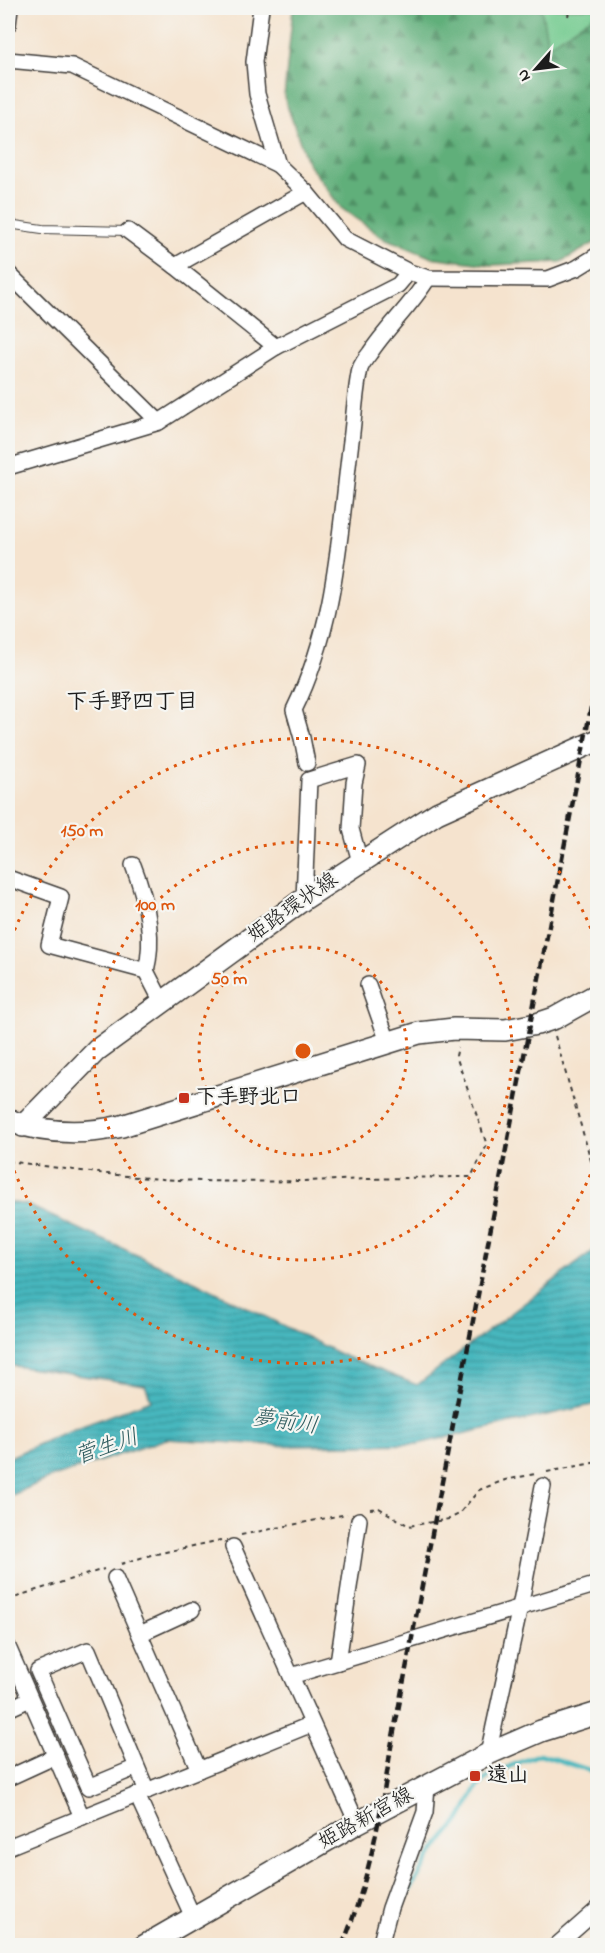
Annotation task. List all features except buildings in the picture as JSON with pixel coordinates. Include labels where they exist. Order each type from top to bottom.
[{"type":"main road","name":"姫路環状線","points":[[15,1123],[97,1050],[303,898],[437,813],[597,740]]},
{"type":"main road","name":"姫路環状線","points":[[15,1123],[64,1133],[99,1131],[419,1033],[454,1029],[505,1030],[537,1024],[555,1018],[597,994]]},
{"type":"main road","name":"姫路新宮線","points":[[144,1946],[357,1823],[488,1754],[530,1735],[597,1713]]},
{"type":"street","points":[[8,25],[10,8]]},
{"type":"street","points":[[261,8],[254,62],[258,94],[278,165]]},
{"type":"street","points":[[8,60],[72,66],[278,165],[306,192],[345,239],[409,272],[428,278],[548,279],[577,268],[597,255]]},
{"type":"street","points":[[175,266],[306,192]]},
{"type":"street","points":[[128,231],[276,347]]},
{"type":"street","points":[[8,468],[159,422],[276,347],[398,285],[409,272]]},
{"type":"street","points":[[8,273],[159,422]]},
{"type":"street","points":[[307,763],[294,710],[315,662],[334,586],[342,537],[347,476],[361,367],[378,340],[428,278]]},
{"type":"street","points":[[303,898],[309,780],[358,765],[354,783],[351,829],[360,862]]},
{"type":"street","points":[[133,865],[144,894],[148,923],[149,957],[146,971],[162,1002]]},
{"type":"street","points":[[8,878],[61,897],[49,945],[146,971]]},
{"type":"street","points":[[368,985],[388,1042]]},
{"type":"street","points":[[488,1754],[543,1486]]},
{"type":"street","points":[[338,1662],[361,1514]]},
{"type":"street","points":[[234,1540],[291,1676],[357,1823]]},
{"type":"street","points":[[115,1578],[199,1770]]},
{"type":"street","points":[[291,1676],[597,1584]]},
{"type":"street","points":[[140,1634],[192,1610]]},
{"type":"street","points":[[8,1647],[82,1817]]},
{"type":"street","points":[[137,1767],[88,1787],[38,1671],[88,1650],[142,1793],[193,1917]]},
{"type":"street","points":[[8,1709],[30,1699]]},
{"type":"street","points":[[8,1846],[312,1724]]},
{"type":"street","points":[[8,1778],[56,1756]]},
{"type":"street","points":[[380,1946],[390,1908],[425,1812],[427,1786]]},
{"type":"street","points":[[556,1946],[597,1909]]},
{"type":"lane","points":[[8,224],[42,229],[128,231]]},
{"type":"path","points":[[567,16],[570,8]]},
{"type":"path","points":[[547,1033],[555,1035],[592,1164],[597,1163]]},
{"type":"path","points":[[8,1161],[92,1173],[181,1180],[282,1181],[471,1177],[487,1145],[456,1056],[459,1046]]},
{"type":"path","points":[[8,1601],[147,1556],[361,1514],[379,1508],[409,1527],[449,1519],[459,1514],[479,1490],[505,1480],[597,1462]]},
{"type":"green space","points":[[293,8],[597,8],[596,242],[561,262],[491,265],[430,257],[382,237],[341,208],[307,162],[284,97]]},
{"type":"green space","points":[[541,8],[597,8],[597,13],[548,46]]},
{"type":"water","points":[[8,1202],[27,1205],[196,1282],[344,1356],[417,1385],[597,1248],[597,1404],[417,1444],[289,1446],[166,1439],[47,1479],[8,1497],[8,1458],[61,1434],[151,1400],[145,1385],[8,1365]]},
{"type":"waterway","points":[[388,1943],[402,1903],[431,1855],[462,1817],[476,1789],[491,1774],[540,1754],[598,1773]]},
{"type":"railway","points":[[342,1946],[360,1897],[378,1823],[598,671]]},
{"type":"place","name":"下手野北口","points":[[184,1098]]},
{"type":"place","name":"遠山","points":[[475,1776]]},
{"type":"district","name":"下手野四丁目","points":[[132,703]]},
{"type":"water label","name":"夢前川","points":[[285,1423]]},
{"type":"water label","name":"菅生川","points":[[107,1448]]}]
